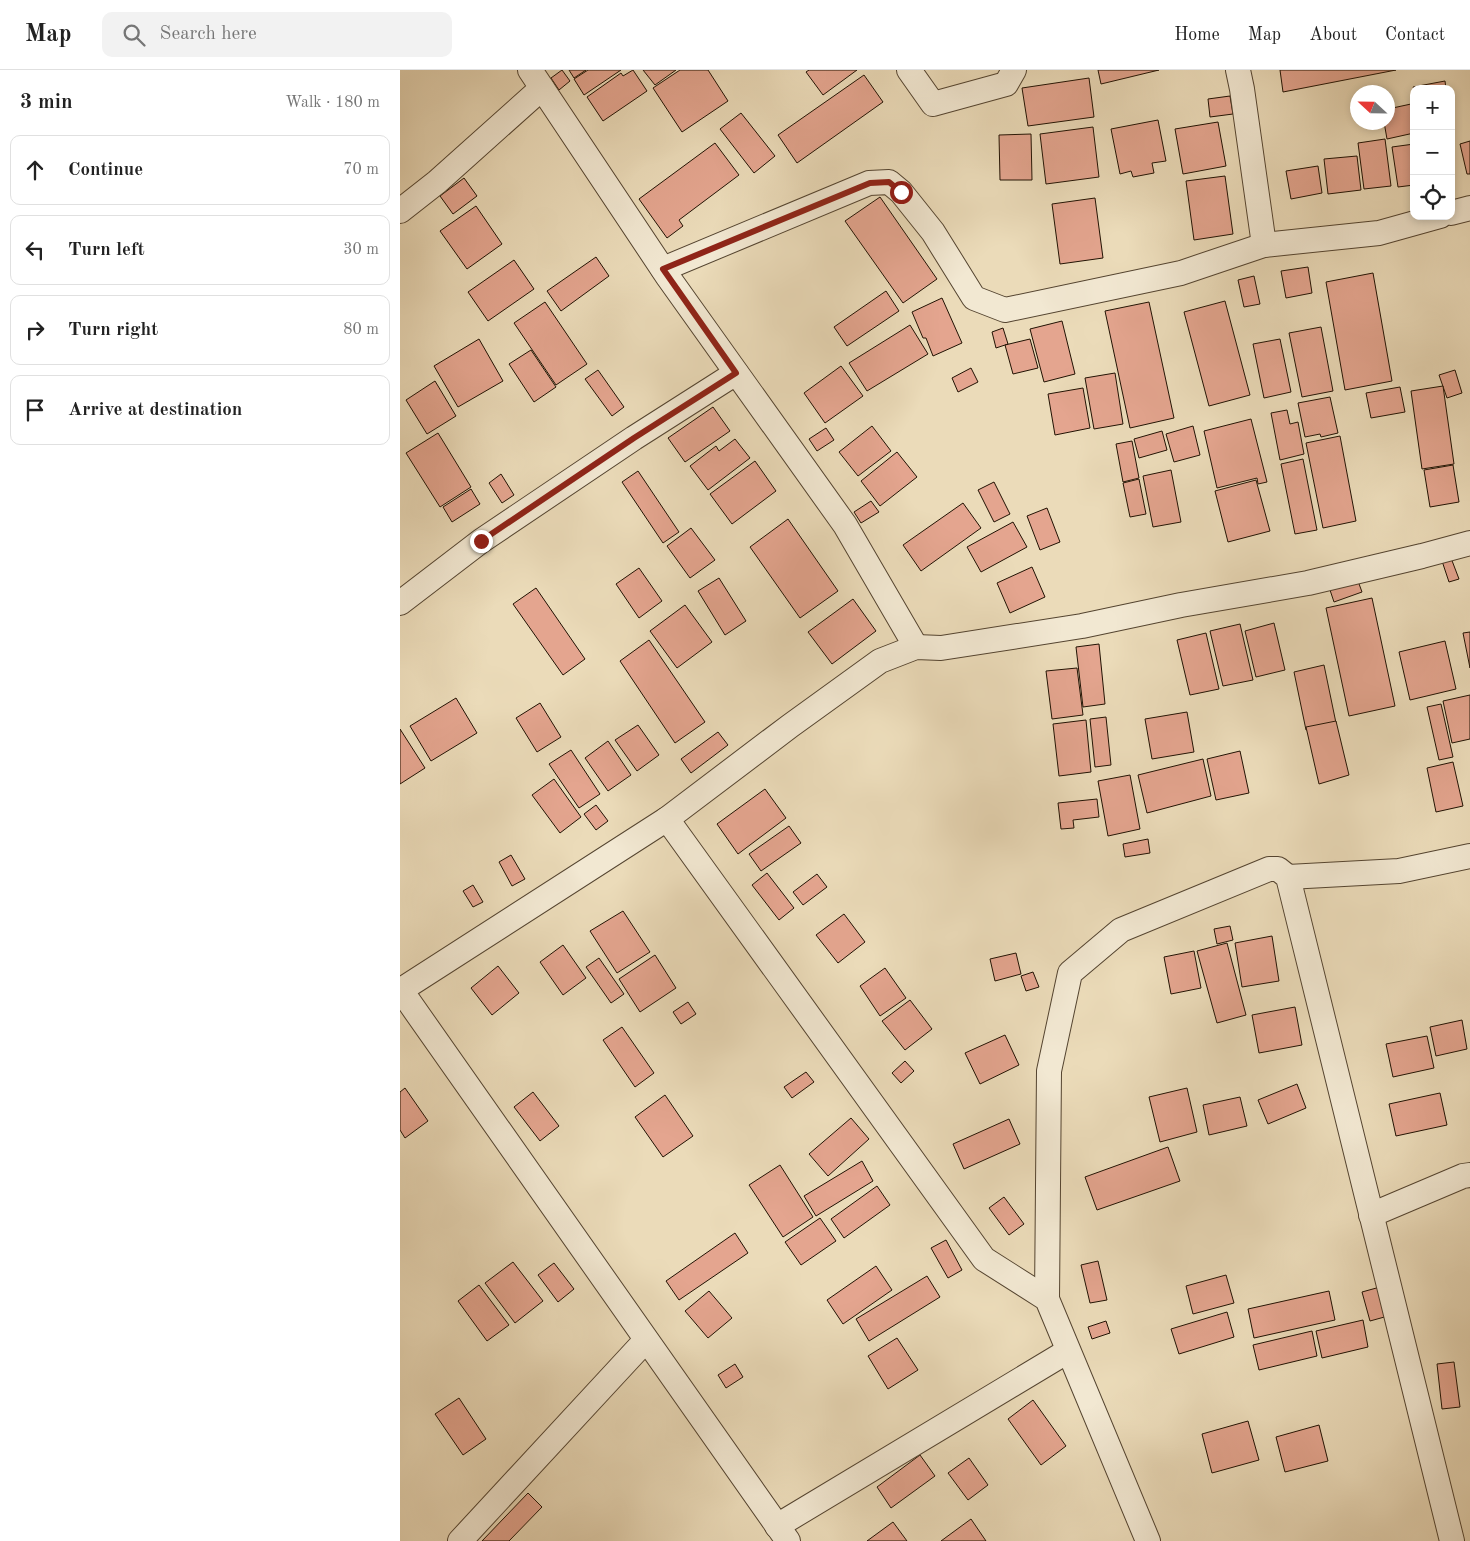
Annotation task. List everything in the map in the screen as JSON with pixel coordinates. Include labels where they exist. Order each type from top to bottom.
[{"type":"street","points":[[909,70],[933,104],[1006,84],[1014,70]]},
{"type":"street","points":[[1238,70],[1264,246]]},
{"type":"street","points":[[400,211],[436,182],[536,79],[663,269],[845,525],[916,647]]},
{"type":"street","points":[[663,269],[870,183],[889,182],[901,192],[933,232],[974,298],[1006,310],[1181,273],[1264,246],[1379,234],[1426,220]]},
{"type":"street","points":[[1455,212],[1470,208]]},
{"type":"street","points":[[400,603],[481,541],[634,438],[736,373]]},
{"type":"street","points":[[1068,1351],[783,1534],[401,989],[667,819],[880,661],[916,647],[942,648],[1082,626],[1181,605],[1308,583],[1470,543]]},
{"type":"street","points":[[667,819],[984,1259],[1047,1299]]},
{"type":"street","points":[[1148,1541],[1047,1299],[1049,1071],[1070,973],[1121,930],[1269,870],[1278,870],[1288,877],[1399,872],[1470,856]]},
{"type":"street","points":[[1288,877],[1452,1541]]},
{"type":"street","points":[[1371,1215],[1463,1176],[1470,1175]]},
{"type":"street","points":[[460,1541],[646,1340]]},
{"type":"building","points":[[562,70],[570,81],[559,90],[551,78]]},
{"type":"building","points":[[569,70],[586,70],[574,78]]},
{"type":"building","points":[[588,70],[621,70],[584,95],[574,79]]},
{"type":"building","points":[[633,70],[647,91],[603,121],[587,97],[621,73],[623,76]]},
{"type":"building","points":[[643,70],[676,70],[655,85]]},
{"type":"building","points":[[680,70],[708,70],[728,101],[682,132],[653,88]]},
{"type":"building","points":[[809,70],[857,70],[823,95],[806,72]]},
{"type":"building","points":[[1098,70],[1159,70],[1101,84]]},
{"type":"building","points":[[1280,70],[1396,70],[1283,92]]},
{"type":"building","points":[[864,75],[883,102],[797,163],[778,135]]},
{"type":"building","points":[[1089,78],[1094,117],[1028,126],[1022,88]]},
{"type":"building","points":[[1445,81],[1446,85],[1424,85]]},
{"type":"building","points":[[1230,96],[1233,114],[1210,117],[1208,99]]},
{"type":"building","points":[[1410,104],[1410,134],[1387,139],[1385,130],[1395,130],[1395,107]]},
{"type":"building","points":[[741,113],[775,156],[754,173],[720,129]]},
{"type":"building","points":[[1158,120],[1166,161],[1152,163],[1154,173],[1133,177],[1131,171],[1120,174],[1111,129]]},
{"type":"building","points":[[1218,122],[1226,166],[1183,174],[1175,129]]},
{"type":"building","points":[[1093,127],[1099,177],[1046,184],[1040,134]]},
{"type":"building","points":[[1031,134],[1032,180],[1000,180],[999,135]]},
{"type":"building","points":[[1385,139],[1391,186],[1364,189],[1358,143]]},
{"type":"building","points":[[1470,141],[1470,174],[1467,174],[1460,144]]},
{"type":"building","points":[[715,143],[739,175],[679,220],[683,226],[667,238],[639,199]]},
{"type":"building","points":[[1410,145],[1410,186],[1398,187],[1392,147]]},
{"type":"building","points":[[1357,156],[1361,190],[1328,194],[1324,159]]},
{"type":"building","points":[[1318,166],[1322,193],[1291,199],[1286,171]]},
{"type":"building","points":[[1225,176],[1233,234],[1194,240],[1186,181]]},
{"type":"building","points":[[464,178],[477,196],[453,214],[440,196]]},
{"type":"building","points":[[880,197],[937,279],[903,303],[845,221]]},
{"type":"building","points":[[1095,198],[1103,258],[1060,264],[1052,204]]},
{"type":"building","points":[[476,206],[502,244],[467,269],[440,231]]},
{"type":"building","points":[[596,257],[609,276],[561,311],[547,291]]},
{"type":"building","points":[[514,260],[534,289],[488,321],[468,292]]},
{"type":"building","points":[[1308,267],[1312,293],[1286,298],[1281,271]]},
{"type":"building","points":[[1373,273],[1392,381],[1345,390],[1326,282]]},
{"type":"building","points":[[1254,276],[1260,304],[1244,307],[1238,280]]},
{"type":"building","points":[[886,291],[899,311],[847,346],[834,327]]},
{"type":"building","points":[[942,298],[962,343],[933,356],[912,312]]},
{"type":"building","points":[[1225,301],[1250,395],[1209,406],[1184,312]]},
{"type":"building","points":[[545,302],[587,364],[556,385],[514,323]]},
{"type":"building","points":[[1149,302],[1174,418],[1130,428],[1105,311]]},
{"type":"building","points":[[1062,321],[1075,374],[1044,382],[1030,329]]},
{"type":"building","points":[[910,325],[928,354],[867,391],[849,363]]},
{"type":"building","points":[[1321,327],[1333,391],[1302,397],[1289,333]]},
{"type":"building","points":[[1003,328],[1008,344],[996,348],[992,332]]},
{"type":"building","points":[[479,339],[503,381],[458,407],[434,366]]},
{"type":"building","points":[[1030,339],[1038,368],[1013,374],[1005,345]]},
{"type":"building","points":[[1280,339],[1291,392],[1264,398],[1253,344]]},
{"type":"building","points":[[531,350],[556,387],[534,402],[509,364]]},
{"type":"building","points":[[841,366],[863,396],[825,423],[804,393]]},
{"type":"building","points":[[971,368],[978,382],[958,392],[952,378]]},
{"type":"building","points":[[598,370],[624,407],[612,416],[585,379]]},
{"type":"building","points":[[1455,370],[1462,393],[1447,398],[1439,375]]},
{"type":"building","points":[[1115,373],[1123,424],[1094,429],[1085,378]]},
{"type":"building","points":[[435,381],[456,416],[427,434],[406,400]]},
{"type":"building","points":[[1443,386],[1454,464],[1422,469],[1411,391]]},
{"type":"building","points":[[1400,387],[1405,412],[1371,418],[1366,393]]},
{"type":"building","points":[[1083,388],[1090,428],[1055,435],[1048,394]]},
{"type":"building","points":[[1330,397],[1338,433],[1321,437],[1320,434],[1305,437],[1298,403]]},
{"type":"building","points":[[713,407],[730,431],[685,462],[668,438]]},
{"type":"building","points":[[1287,410],[1290,424],[1298,422],[1304,454],[1280,460],[1271,413]]},
{"type":"building","points":[[1251,419],[1267,482],[1258,484],[1257,478],[1217,488],[1204,431]]},
{"type":"building","points":[[872,426],[891,451],[858,476],[839,452]]},
{"type":"building","points":[[1193,426],[1200,455],[1174,462],[1166,434]]},
{"type":"building","points":[[826,428],[834,440],[817,451],[809,439]]},
{"type":"building","points":[[1162,431],[1167,450],[1139,458],[1134,439]]},
{"type":"building","points":[[438,433],[471,487],[440,507],[406,453]]},
{"type":"building","points":[[1340,436],[1356,521],[1323,528],[1306,443]]},
{"type":"building","points":[[735,439],[750,458],[708,490],[690,466],[716,446],[719,451]]},
{"type":"building","points":[[1132,441],[1139,478],[1123,482],[1116,444]]},
{"type":"building","points":[[897,452],[917,477],[880,506],[861,481]]},
{"type":"building","points":[[1303,459],[1317,530],[1295,534],[1281,464]]},
{"type":"building","points":[[755,461],[776,491],[732,524],[710,494]]},
{"type":"building","points":[[1453,465],[1459,502],[1430,507],[1424,470]]},
{"type":"building","points":[[1171,470],[1181,522],[1153,527],[1143,476]]},
{"type":"building","points":[[638,471],[679,532],[663,543],[622,482]]},
{"type":"building","points":[[501,474],[514,495],[502,503],[489,483]]},
{"type":"building","points":[[1139,479],[1146,514],[1130,517],[1123,483]]},
{"type":"building","points":[[1256,480],[1270,531],[1228,542],[1215,491]]},
{"type":"building","points":[[994,482],[1010,514],[994,522],[978,490]]},
{"type":"building","points":[[471,489],[480,504],[452,522],[443,507]]},
{"type":"building","points":[[871,501],[879,512],[861,523],[854,512]]},
{"type":"building","points":[[963,503],[981,528],[921,571],[903,545]]},
{"type":"building","points":[[1047,508],[1060,542],[1040,550],[1027,516]]},
{"type":"building","points":[[788,519],[838,591],[800,618],[750,547]]},
{"type":"building","points":[[1013,522],[1027,547],[981,572],[967,547]]},
{"type":"building","points":[[691,528],[715,560],[690,578],[667,546]]},
{"type":"building","points":[[1451,558],[1459,579],[1449,582],[1442,561]]},
{"type":"building","points":[[1032,567],[1045,597],[1010,613],[997,583]]},
{"type":"building","points":[[639,568],[662,601],[639,618],[616,584]]},
{"type":"building","points":[[719,578],[746,621],[725,635],[698,591]]},
{"type":"building","points":[[1358,581],[1362,592],[1334,602],[1330,590]]},
{"type":"building","points":[[536,588],[585,659],[563,675],[513,604]]},
{"type":"building","points":[[1372,598],[1395,706],[1349,716],[1326,608]]},
{"type":"building","points":[[853,599],[876,631],[832,664],[808,632]]},
{"type":"building","points":[[685,605],[712,642],[677,668],[650,631]]},
{"type":"building","points":[[1274,623],[1285,670],[1256,677],[1245,631]]},
{"type":"building","points":[[1240,624],[1253,680],[1223,686],[1210,631]]},
{"type":"building","points":[[1470,632],[1470,668],[1463,633]]},
{"type":"building","points":[[1206,633],[1219,689],[1190,695],[1177,640]]},
{"type":"building","points":[[649,640],[705,722],[675,743],[620,661]]},
{"type":"building","points":[[1445,641],[1456,689],[1410,700],[1399,652]]},
{"type":"building","points":[[1099,644],[1105,704],[1083,707],[1076,647]]},
{"type":"building","points":[[1324,665],[1336,723],[1306,730],[1294,672]]},
{"type":"building","points":[[1077,668],[1083,715],[1052,719],[1046,671]]},
{"type":"building","points":[[1470,695],[1470,739],[1452,743],[1443,701]]},
{"type":"building","points":[[456,698],[477,733],[431,761],[410,726]]},
{"type":"building","points":[[540,703],[561,737],[537,752],[516,718]]},
{"type":"building","points":[[1441,704],[1453,757],[1439,760],[1427,707]]},
{"type":"building","points":[[1187,712],[1194,752],[1152,759],[1145,719]]},
{"type":"building","points":[[1106,717],[1111,765],[1095,767],[1090,719]]},
{"type":"building","points":[[1086,720],[1091,772],[1059,776],[1053,724]]},
{"type":"building","points":[[1336,721],[1349,775],[1319,784],[1306,727]]},
{"type":"building","points":[[638,725],[659,755],[637,771],[615,740]]},
{"type":"building","points":[[400,729],[425,768],[400,784]]},
{"type":"building","points":[[718,732],[728,745],[691,773],[681,759]]},
{"type":"building","points":[[608,741],[631,775],[608,791],[585,758]]},
{"type":"building","points":[[571,750],[600,794],[579,808],[549,764]]},
{"type":"building","points":[[1240,751],[1249,793],[1216,800],[1207,759]]},
{"type":"building","points":[[1203,759],[1211,796],[1147,813],[1138,775]]},
{"type":"building","points":[[1453,762],[1463,806],[1436,812],[1427,768]]},
{"type":"building","points":[[1130,775],[1140,829],[1108,836],[1098,781]]},
{"type":"building","points":[[554,779],[581,817],[560,833],[532,795]]},
{"type":"building","points":[[765,789],[786,818],[738,854],[717,824]]},
{"type":"building","points":[[1097,799],[1099,817],[1073,820],[1074,828],[1061,829],[1058,803]]},
{"type":"building","points":[[596,805],[608,821],[596,830],[584,814]]},
{"type":"building","points":[[789,826],[801,843],[761,871],[749,854]]},
{"type":"building","points":[[1148,839],[1150,853],[1125,857],[1123,844]]},
{"type":"building","points":[[511,855],[525,879],[512,886],[499,862]]},
{"type":"building","points":[[767,873],[794,908],[779,920],[752,885]]},
{"type":"building","points":[[817,874],[827,887],[803,905],[793,892]]},
{"type":"building","points":[[473,885],[483,902],[473,907],[463,891]]},
{"type":"building","points":[[623,911],[650,952],[617,973],[590,931]]},
{"type":"building","points":[[844,914],[865,942],[838,963],[816,935]]},
{"type":"building","points":[[1230,926],[1233,940],[1217,944],[1214,929]]},
{"type":"building","points":[[1272,936],[1279,981],[1242,987],[1235,943]]},
{"type":"building","points":[[1227,943],[1246,1015],[1217,1023],[1197,951]]},
{"type":"building","points":[[563,945],[586,978],[563,995],[540,962]]},
{"type":"building","points":[[1194,951],[1201,988],[1171,994],[1164,957]]},
{"type":"building","points":[[1016,953],[1021,974],[995,981],[990,959]]},
{"type":"building","points":[[655,955],[676,988],[640,1012],[619,979]]},
{"type":"building","points":[[599,958],[624,994],[611,1003],[586,967]]},
{"type":"building","points":[[498,966],[519,993],[492,1015],[471,988]]},
{"type":"building","points":[[885,968],[906,998],[880,1016],[860,986]]},
{"type":"building","points":[[1033,972],[1039,987],[1026,991],[1021,976]]},
{"type":"building","points":[[910,1000],[932,1029],[905,1050],[882,1021]]},
{"type":"building","points":[[688,1002],[696,1014],[681,1024],[673,1012]]},
{"type":"building","points":[[1295,1007],[1302,1045],[1259,1053],[1252,1015]]},
{"type":"building","points":[[1462,1020],[1467,1049],[1436,1056],[1430,1027]]},
{"type":"building","points":[[622,1027],[654,1073],[635,1087],[603,1040]]},
{"type":"building","points":[[1005,1035],[1019,1065],[980,1084],[965,1053]]},
{"type":"building","points":[[1427,1036],[1434,1068],[1393,1077],[1386,1044]]},
{"type":"building","points":[[905,1061],[914,1071],[901,1083],[892,1073]]},
{"type":"building","points":[[806,1072],[814,1082],[792,1098],[784,1087]]},
{"type":"building","points":[[1297,1084],[1306,1108],[1268,1124],[1258,1100]]},
{"type":"building","points":[[405,1088],[428,1121],[405,1138],[400,1130],[400,1092]]},
{"type":"building","points":[[1187,1088],[1197,1132],[1160,1142],[1149,1097]]},
{"type":"building","points":[[533,1092],[559,1126],[540,1141],[514,1107]]},
{"type":"building","points":[[1440,1093],[1447,1125],[1396,1136],[1389,1104]]},
{"type":"building","points":[[665,1095],[693,1136],[663,1157],[635,1117]]},
{"type":"building","points":[[1240,1097],[1247,1126],[1209,1135],[1203,1105]]},
{"type":"building","points":[[851,1118],[869,1139],[828,1176],[809,1154]]},
{"type":"building","points":[[1009,1119],[1020,1144],[964,1169],[953,1144]]},
{"type":"building","points":[[1168,1147],[1180,1181],[1097,1210],[1085,1177]]},
{"type":"building","points":[[862,1161],[873,1181],[816,1216],[804,1196]]},
{"type":"building","points":[[780,1165],[813,1217],[783,1237],[749,1185]]},
{"type":"building","points":[[877,1186],[890,1205],[844,1238],[831,1219]]},
{"type":"building","points":[[1004,1197],[1024,1224],[1009,1235],[989,1208]]},
{"type":"building","points":[[820,1218],[836,1241],[801,1265],[785,1242]]},
{"type":"building","points":[[735,1233],[748,1253],[679,1300],[666,1281]]},
{"type":"building","points":[[946,1240],[962,1270],[948,1278],[931,1248]]},
{"type":"building","points":[[1098,1261],[1107,1300],[1090,1303],[1081,1265]]},
{"type":"building","points":[[513,1262],[543,1301],[515,1323],[485,1283]]},
{"type":"building","points":[[554,1263],[574,1289],[558,1302],[538,1275]]},
{"type":"building","points":[[876,1266],[892,1290],[843,1324],[827,1300]]},
{"type":"building","points":[[1226,1275],[1234,1303],[1193,1314],[1186,1286]]},
{"type":"building","points":[[927,1276],[940,1297],[869,1341],[856,1319]]},
{"type":"building","points":[[479,1285],[509,1325],[487,1341],[458,1301]]},
{"type":"building","points":[[1380,1287],[1388,1316],[1370,1321],[1362,1292]]},
{"type":"building","points":[[709,1291],[732,1318],[708,1338],[685,1311]]},
{"type":"building","points":[[1329,1291],[1335,1320],[1254,1338],[1248,1309]]},
{"type":"building","points":[[1227,1312],[1234,1337],[1179,1354],[1171,1329]]},
{"type":"building","points":[[1363,1320],[1368,1347],[1322,1358],[1316,1331]]},
{"type":"building","points":[[1106,1321],[1110,1333],[1092,1339],[1088,1327]]},
{"type":"building","points":[[1312,1331],[1317,1356],[1259,1370],[1253,1345]]},
{"type":"building","points":[[897,1338],[918,1370],[888,1389],[868,1356]]},
{"type":"building","points":[[1454,1362],[1460,1407],[1442,1409],[1437,1364]]},
{"type":"building","points":[[735,1364],[743,1377],[726,1388],[718,1375]]},
{"type":"building","points":[[459,1398],[486,1439],[463,1455],[435,1414]]},
{"type":"building","points":[[1033,1400],[1066,1446],[1041,1465],[1008,1419]]},
{"type":"building","points":[[1248,1421],[1259,1460],[1212,1473],[1202,1434]]},
{"type":"building","points":[[1319,1425],[1328,1461],[1285,1472],[1276,1437]]},
{"type":"building","points":[[920,1455],[935,1476],[891,1508],[877,1487]]},
{"type":"building","points":[[969,1458],[988,1485],[968,1500],[948,1473]]},
{"type":"building","points":[[528,1493],[542,1507],[509,1541],[482,1541]]},
{"type":"building","points":[[971,1519],[986,1541],[941,1541]]},
{"type":"building","points":[[893,1522],[907,1541],[867,1541]]},
{"type":"route","points":[[481,541],[634,438],[736,373],[663,269],[870,183],[889,182],[901,192]]}]
